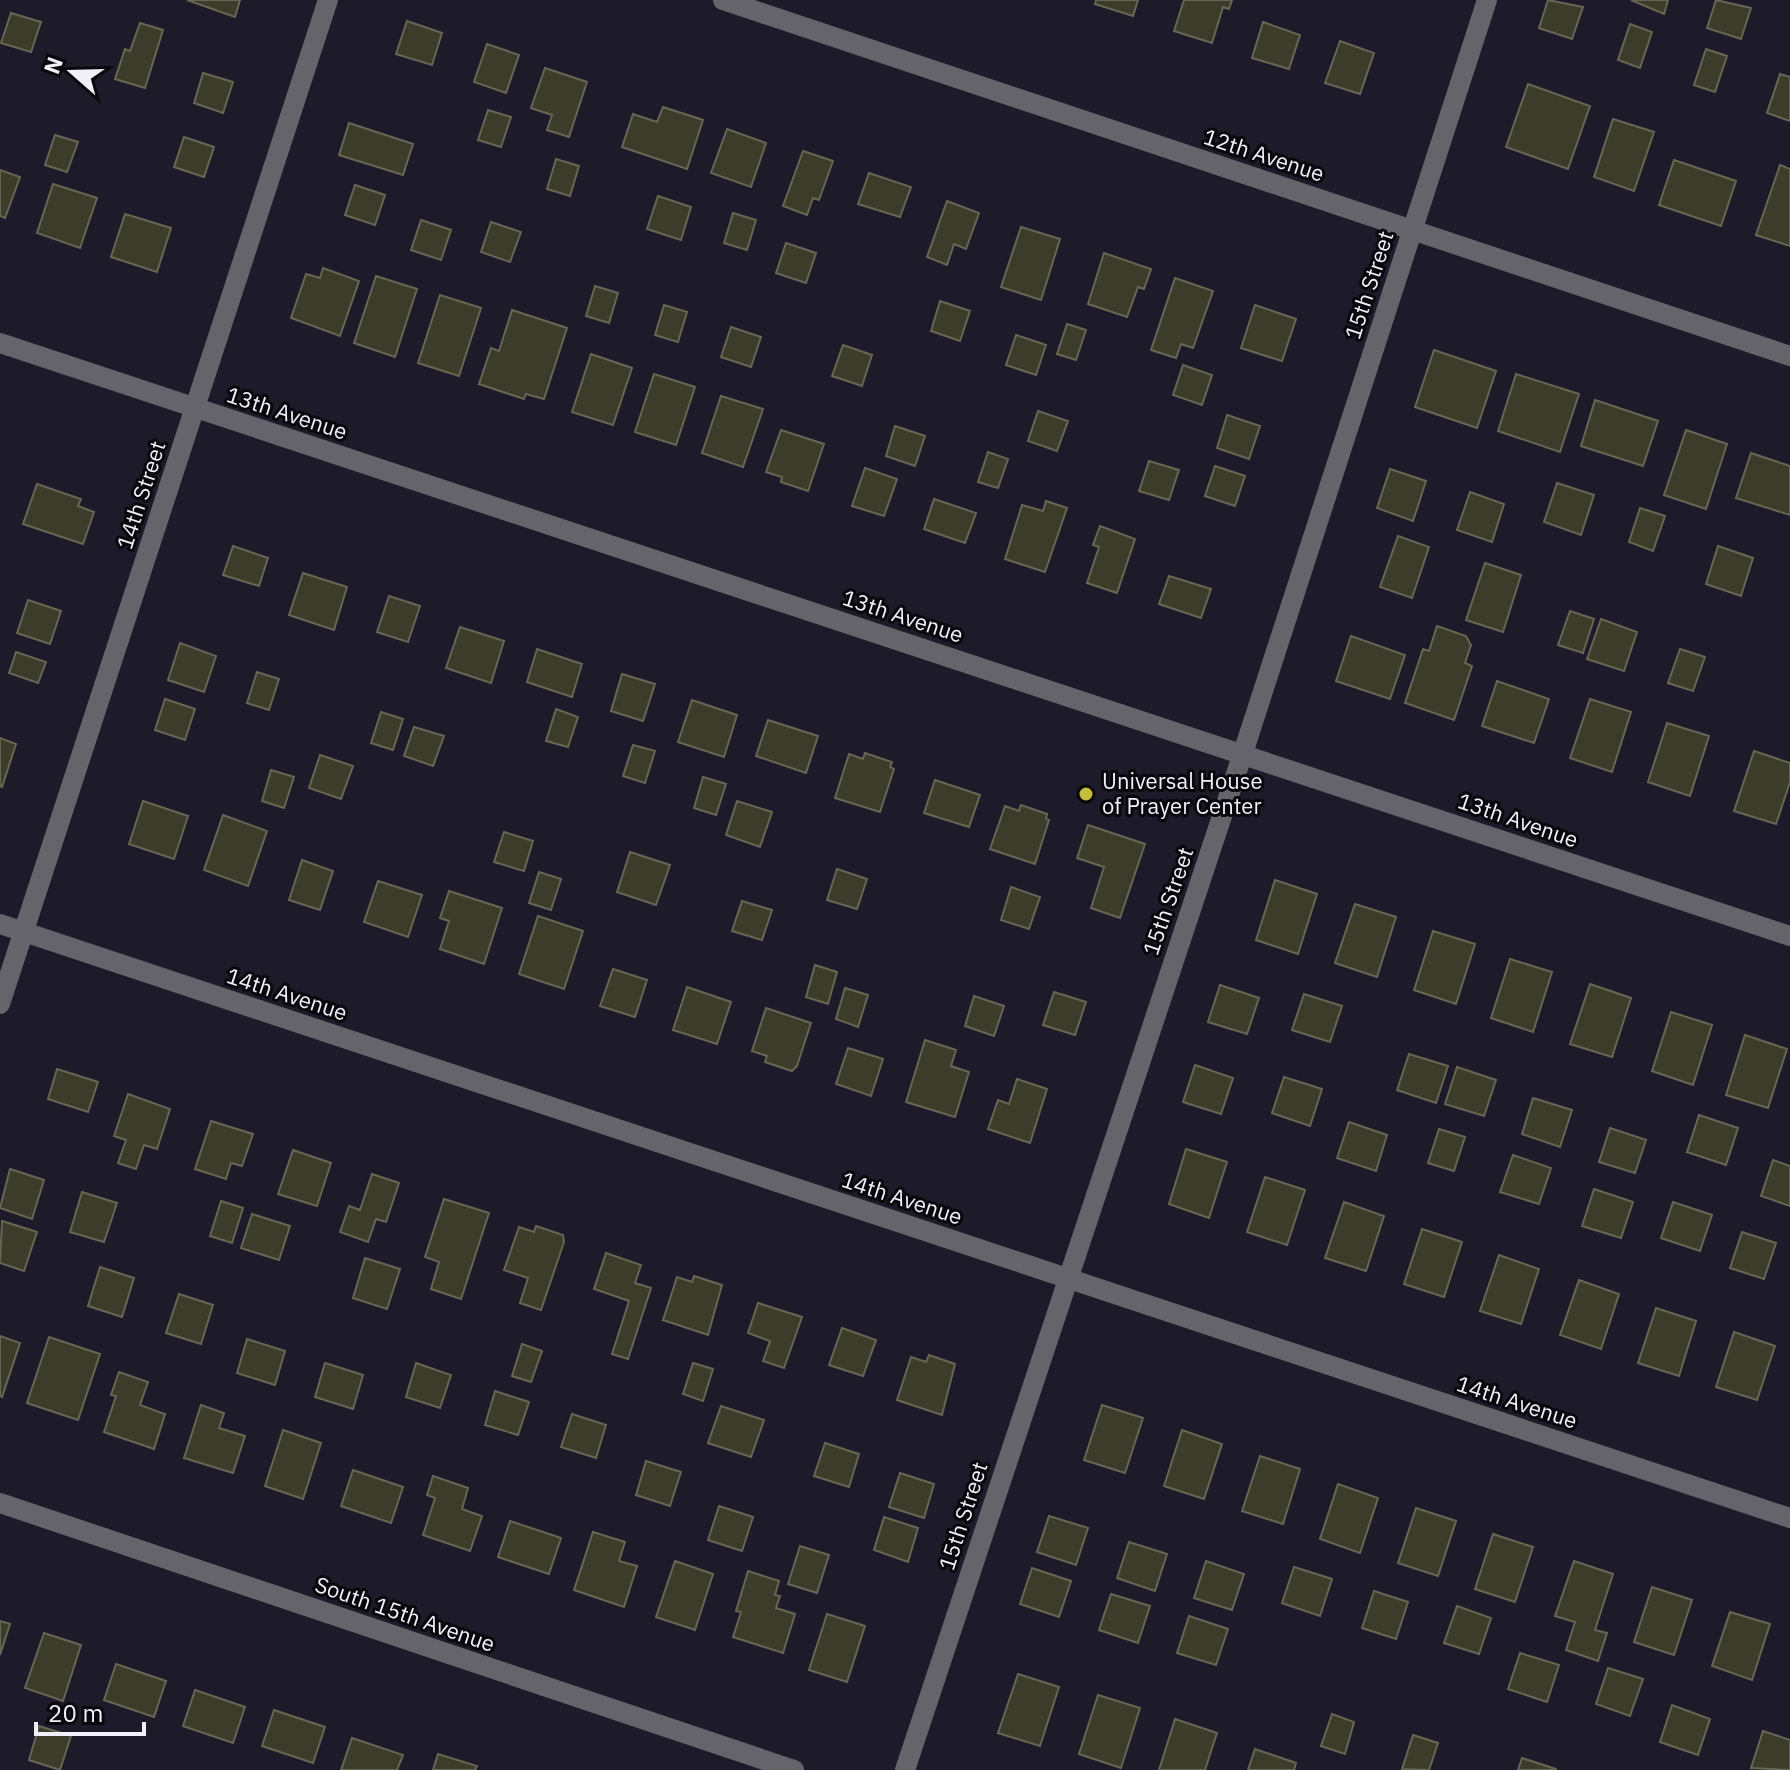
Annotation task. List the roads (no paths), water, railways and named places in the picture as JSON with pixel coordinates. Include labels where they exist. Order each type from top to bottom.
[{"type":"street","name":"14th Street","points":[[0,1004],[328,0]]},
{"type":"street","name":"12th Avenue","points":[[723,0],[1790,356]]},
{"type":"street","name":"15th Street","points":[[905,1770],[1243,753],[1487,0]]},
{"type":"street","name":"13th Avenue","points":[[0,343],[1790,936]]},
{"type":"street","name":"14th Avenue","points":[[0,924],[1790,1518]]},
{"type":"street","name":"South 15th Avenue","points":[[0,1503],[794,1770]]},
{"type":"place","name":"Universal House of Prayer Center","points":[[1086,794]]}]
